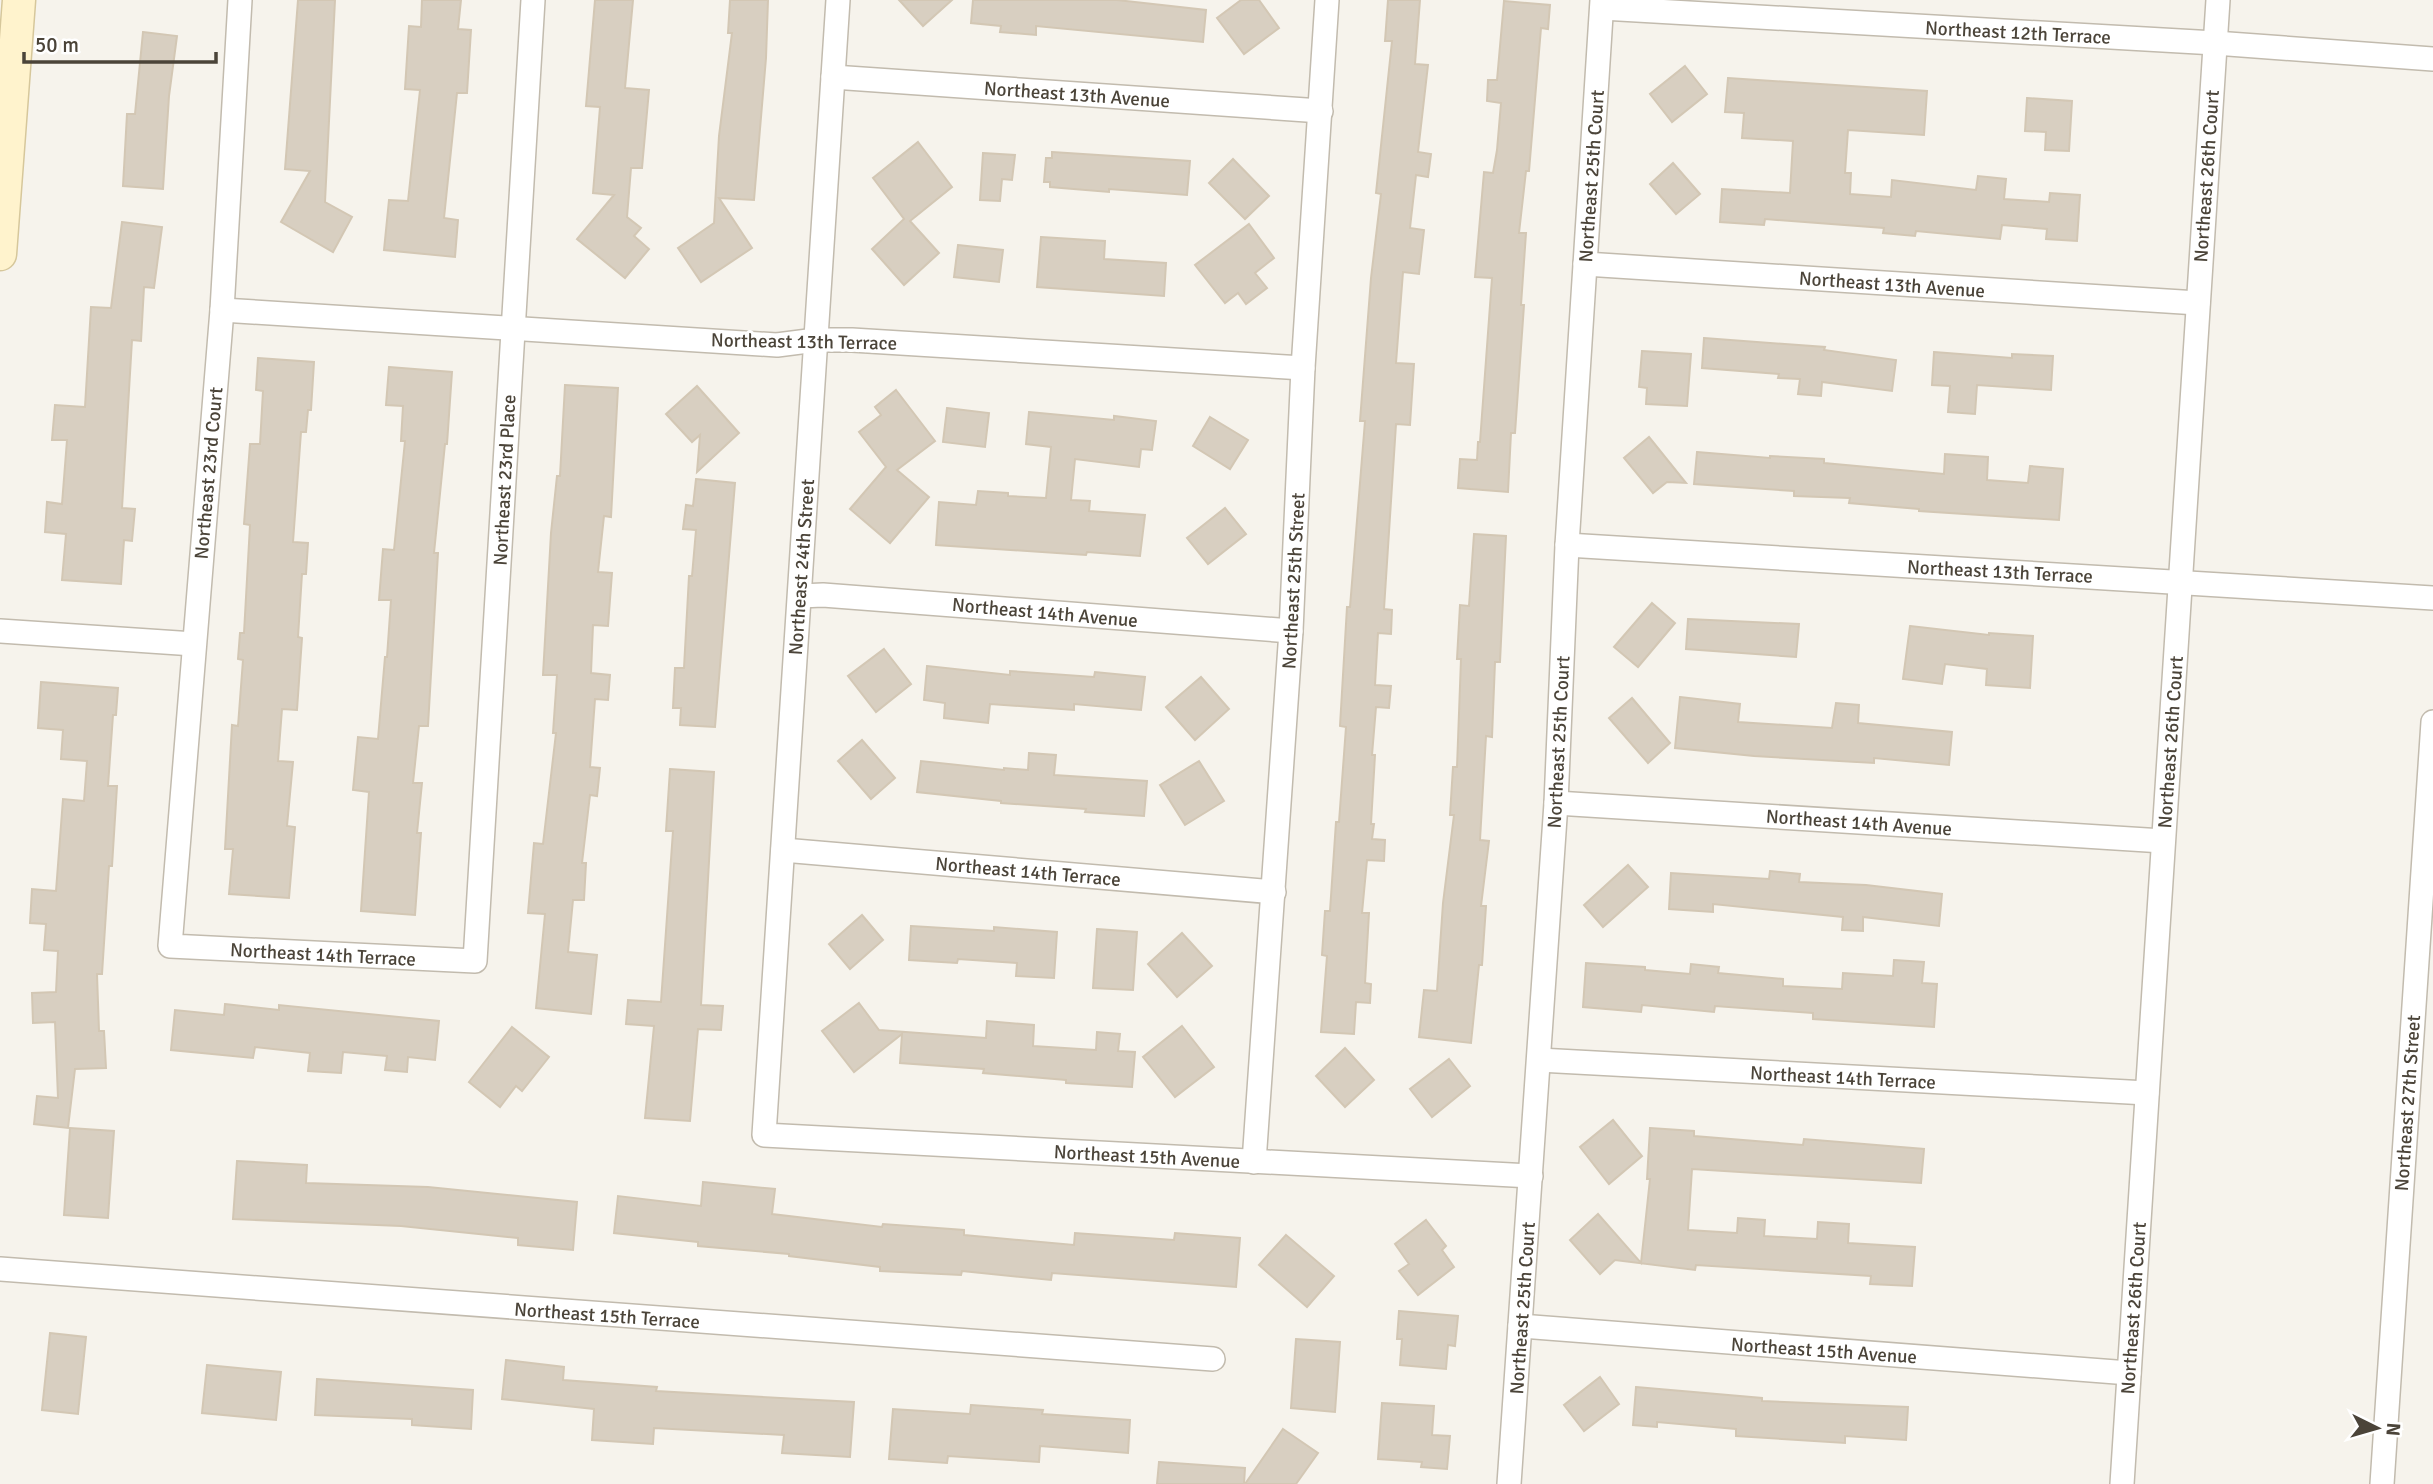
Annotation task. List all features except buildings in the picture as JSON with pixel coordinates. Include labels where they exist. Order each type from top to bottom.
[{"type":"main road","points":[[0,254],[19,0]]},
{"type":"street","name":"Northeast 23rd Court","points":[[170,946],[222,310],[240,0]]},
{"type":"street","name":"Northeast 23rd Place","points":[[475,961],[533,0]]},
{"type":"street","name":"Northeast 24th Street","points":[[764,1135],[838,0]]},
{"type":"street","name":"Northeast 25th Street","points":[[1254,1162],[1291,631],[1303,368],[1327,0]]},
{"type":"street","name":"Northeast 26th Court","points":[[2122,1484],[2218,0]]},
{"type":"street","name":"Northeast 12th Terrace","points":[[1602,4],[2215,43],[2433,60]]},
{"type":"street","name":"Northeast 25th Court","points":[[1509,1484],[1556,803],[1567,545],[1602,4]]},
{"type":"street","name":"Northeast 13th Avenue","points":[[833,77],[1321,111]]},
{"type":"street","name":"Northeast 13th Avenue","points":[[1586,264],[2198,303]]},
{"type":"street","name":"Northeast 13th Terrace","points":[[222,310],[777,345],[816,340],[852,340],[1303,368]]},
{"type":"street","name":"Northeast 13th Terrace","points":[[1567,545],[2433,598]]},
{"type":"street","name":"Northeast 14th Avenue","points":[[800,596],[823,595],[1291,631]]},
{"type":"street","points":[[0,631],[194,644]]},
{"type":"street","name":"Northeast 27th Street","points":[[2382,1484],[2433,722]]},
{"type":"street","name":"Northeast 14th Avenue","points":[[1556,803],[2163,841]]},
{"type":"street","name":"Northeast 14th Terrace","points":[[783,850],[1274,891]]},
{"type":"street","name":"Northeast 14th Terrace","points":[[170,946],[475,961]]},
{"type":"street","name":"Northeast 14th Terrace","points":[[1539,1060],[2147,1093]]},
{"type":"street","name":"Northeast 15th Avenue","points":[[764,1135],[1531,1176]]},
{"type":"street","name":"Northeast 15th Terrace","points":[[0,1269],[1213,1359]]},
{"type":"street","name":"Northeast 15th Avenue","points":[[1520,1326],[2129,1373]]}]
